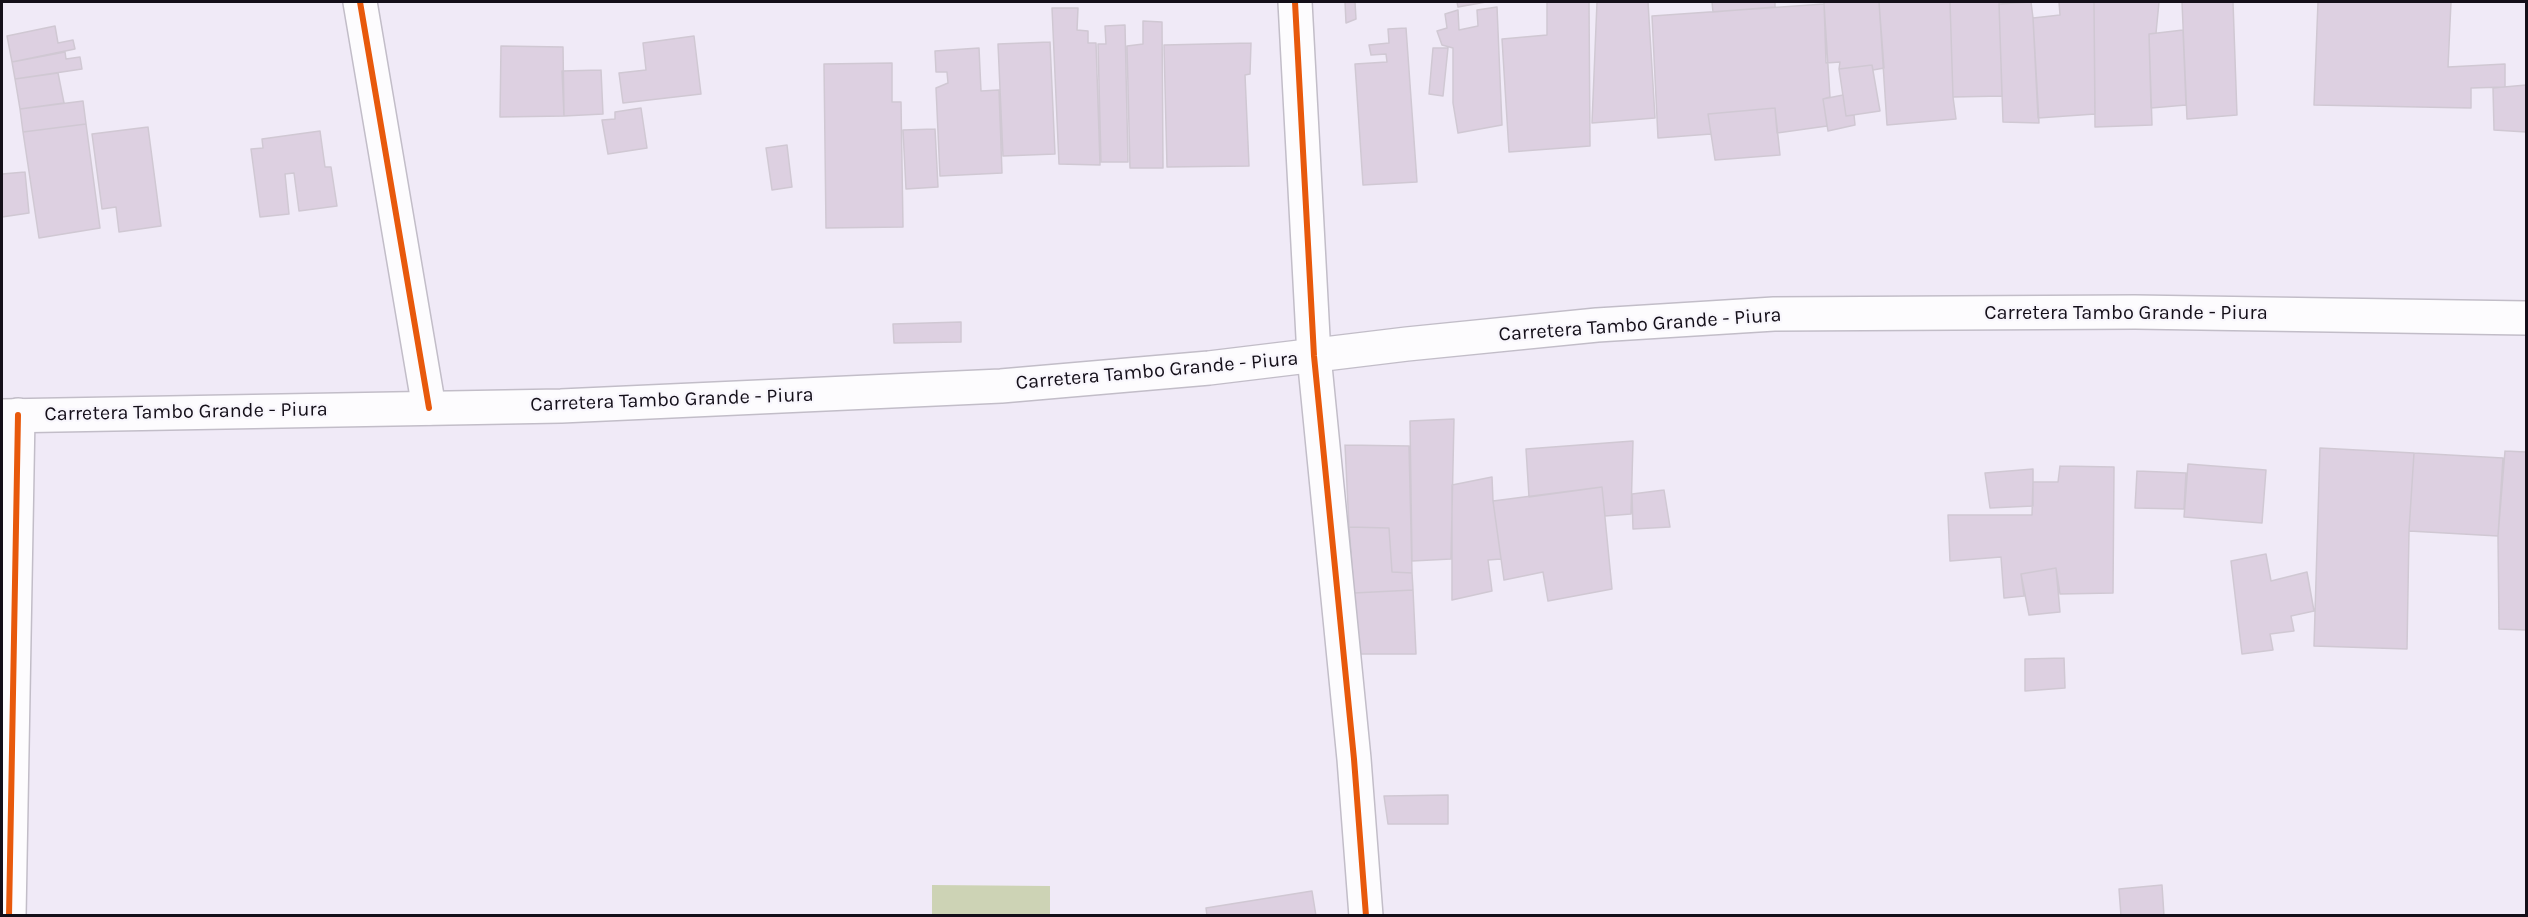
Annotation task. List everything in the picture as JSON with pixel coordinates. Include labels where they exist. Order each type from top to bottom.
[{"type":"main road","points":[[360,2],[429,408]]},
{"type":"main road","points":[[1295,2],[1314,356],[1354,759],[1366,915]]},
{"type":"main road","name":"Carretera Tambo Grande - Piura","points":[[10,416],[572,405],[1001,386],[1209,368],[1597,325],[1774,314],[2135,312],[2526,318]]},
{"type":"main road","points":[[9,915],[10,416]]},
{"type":"green space","points":[[932,885],[1050,886],[1050,915],[932,915]]},
{"type":"building","points":[[1345,2],[1355,2],[1356,19],[1346,23]]},
{"type":"building","points":[[1457,2],[1486,2],[1458,7]]},
{"type":"building","points":[[1547,2],[1589,2],[1590,146],[1509,152],[1502,39],[1547,35]]},
{"type":"building","points":[[1597,2],[1648,2],[1655,118],[1592,123]]},
{"type":"building","points":[[1712,2],[1775,2],[1775,7],[1713,12]]},
{"type":"building","points":[[1824,2],[1879,2],[1884,68],[1873,70],[1872,65],[1839,69],[1840,62],[1826,63]]},
{"type":"building","points":[[1879,2],[1950,2],[1953,97],[1956,119],[1887,125]]},
{"type":"building","points":[[1950,2],[1999,2],[2002,96],[1953,97]]},
{"type":"building","points":[[2031,2],[2039,123],[2003,122],[1999,4]]},
{"type":"building","points":[[2059,2],[2094,2],[2095,114],[2038,118],[2033,18],[2060,15]]},
{"type":"building","points":[[2094,2],[2159,2],[2156,33],[2149,34],[2152,125],[2095,127]]},
{"type":"building","points":[[2182,2],[2233,2],[2237,115],[2187,119]]},
{"type":"building","points":[[2318,2],[2451,2],[2448,67],[2505,64],[2505,87],[2471,88],[2471,108],[2314,105]]},
{"type":"building","points":[[1824,4],[1830,97],[1823,99],[1827,126],[1777,133],[1775,108],[1708,114],[1711,134],[1658,138],[1652,16]]},
{"type":"building","points":[[1497,7],[1502,125],[1458,133],[1453,103],[1453,48],[1442,45],[1437,31],[1447,28],[1445,14],[1458,10],[1459,30],[1478,26],[1477,10]]},
{"type":"building","points":[[1052,8],[1078,8],[1077,30],[1088,31],[1088,43],[1096,43],[1100,165],[1059,164]]},
{"type":"building","points":[[1143,21],[1162,22],[1163,168],[1130,168],[1127,46],[1143,44]]},
{"type":"building","points":[[1125,25],[1128,162],[1101,162],[1098,44],[1106,44],[1105,26]]},
{"type":"building","points":[[55,26],[58,43],[73,40],[75,49],[12,62],[7,36]]},
{"type":"building","points":[[1406,28],[1417,182],[1363,185],[1355,64],[1387,62],[1386,54],[1371,55],[1369,45],[1389,43],[1388,29]]},
{"type":"building","points":[[2183,30],[2186,105],[2151,108],[2149,34]]},
{"type":"building","points":[[694,36],[701,94],[623,103],[619,73],[646,70],[643,43]]},
{"type":"building","points":[[1050,42],[1055,154],[1003,156],[998,44]]},
{"type":"building","points":[[1251,43],[1250,74],[1245,75],[1249,166],[1167,167],[1164,45]]},
{"type":"building","points":[[501,46],[563,47],[564,116],[500,117]]},
{"type":"building","points":[[979,48],[981,91],[999,90],[1002,173],[940,176],[936,88],[948,83],[947,72],[936,72],[935,51]]},
{"type":"building","points":[[1433,48],[1448,48],[1443,96],[1429,94]]},
{"type":"building","points":[[65,52],[66,59],[80,57],[82,69],[15,79],[12,62]]},
{"type":"building","points":[[892,63],[892,102],[901,102],[903,227],[826,228],[824,64]]},
{"type":"building","points":[[1872,65],[1880,111],[1846,116],[1839,69]]},
{"type":"building","points":[[601,70],[603,114],[564,116],[562,71]]},
{"type":"building","points":[[58,73],[64,103],[20,109],[15,79]]},
{"type":"building","points":[[2526,85],[2526,132],[2494,130],[2493,88]]},
{"type":"building","points":[[1843,95],[1846,116],[1854,115],[1855,125],[1828,131],[1823,99]]},
{"type":"building","points":[[83,101],[86,124],[23,132],[20,109]]},
{"type":"building","points":[[641,108],[647,148],[608,154],[602,120],[615,119],[615,112]]},
{"type":"building","points":[[1775,108],[1780,155],[1715,160],[1708,114]]},
{"type":"building","points":[[86,124],[100,228],[39,238],[23,132]]},
{"type":"building","points":[[148,127],[161,226],[119,232],[116,207],[102,209],[92,134]]},
{"type":"building","points":[[935,129],[938,187],[906,189],[903,130]]},
{"type":"building","points":[[320,131],[325,167],[331,167],[337,206],[299,211],[294,173],[285,174],[289,214],[260,217],[251,149],[263,148],[262,139]]},
{"type":"building","points":[[787,145],[792,187],[772,190],[766,148]]},
{"type":"building","points":[[25,172],[29,213],[2,217],[2,174]]},
{"type":"building","points":[[961,322],[961,342],[894,343],[893,324]]},
{"type":"building","points":[[1454,419],[1451,559],[1412,561],[1410,421]]},
{"type":"building","points":[[1633,441],[1631,514],[1605,516],[1602,487],[1529,497],[1526,449]]},
{"type":"building","points":[[1345,445],[1409,446],[1412,573],[1392,572],[1389,528],[1349,527]]},
{"type":"building","points":[[2320,448],[2414,453],[2409,531],[2407,649],[2314,646]]},
{"type":"building","points":[[2505,451],[2526,452],[2526,630],[2499,629],[2498,536]]},
{"type":"building","points":[[2414,453],[2503,458],[2498,536],[2409,531]]},
{"type":"building","points":[[2188,464],[2266,470],[2262,523],[2184,517]]},
{"type":"building","points":[[2060,466],[2114,467],[2113,593],[2060,594],[2056,568],[2021,574],[2024,596],[2004,598],[2001,557],[1950,561],[1948,515],[2032,515],[2033,482],[2058,482]]},
{"type":"building","points":[[2033,469],[2033,506],[1990,508],[1985,473]]},
{"type":"building","points":[[2137,471],[2186,473],[2184,509],[2135,508]]},
{"type":"building","points":[[1492,477],[1501,559],[1488,560],[1492,591],[1452,600],[1452,485]]},
{"type":"building","points":[[1602,487],[1612,589],[1548,601],[1543,572],[1504,580],[1493,501]]},
{"type":"building","points":[[1664,490],[1670,527],[1633,529],[1632,494]]},
{"type":"building","points":[[1349,527],[1389,528],[1392,572],[1412,573],[1413,590],[1354,593]]},
{"type":"building","points":[[2266,554],[2271,581],[2307,572],[2314,611],[2291,616],[2294,631],[2270,634],[2273,650],[2242,654],[2231,561]]},
{"type":"building","points":[[2056,568],[2060,612],[2029,615],[2021,574]]},
{"type":"building","points":[[1413,590],[1416,654],[1359,654],[1354,593]]},
{"type":"building","points":[[2064,658],[2065,688],[2025,691],[2025,659]]},
{"type":"building","points":[[1448,795],[1448,824],[1388,824],[1384,796]]},
{"type":"building","points":[[2162,885],[2164,916],[2121,916],[2119,889]]},
{"type":"building","points":[[1312,891],[1316,916],[1207,916],[1206,908]]},
{"type":"cycle path","points":[[360,2],[429,408]]},
{"type":"cycle path","points":[[1295,2],[1314,356],[1354,759],[1366,916]]},
{"type":"cycle path","points":[[9,916],[18,415]]}]
